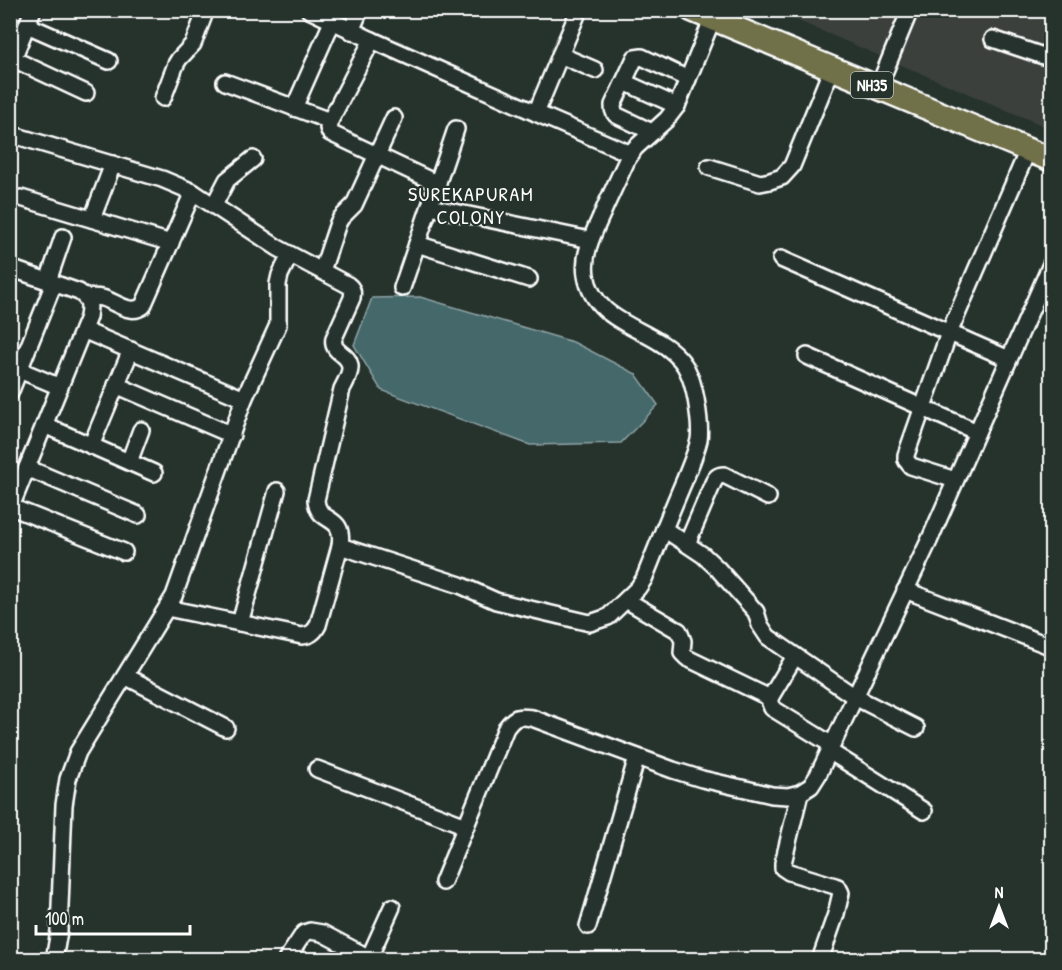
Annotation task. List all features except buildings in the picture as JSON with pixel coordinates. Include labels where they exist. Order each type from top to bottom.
[{"type":"highway","name":"NH35","points":[[702,15],[1052,160]]},
{"type":"street","points":[[163,98],[176,64],[193,44],[206,10]]},
{"type":"street","points":[[309,10],[351,31],[631,154]]},
{"type":"street","points":[[351,31],[360,10]]},
{"type":"street","points":[[536,113],[579,10]]},
{"type":"street","points":[[878,88],[910,10]]},
{"type":"street","points":[[339,546],[451,582],[496,601],[590,623],[608,617],[644,579],[694,458],[699,438],[699,422],[694,386],[689,372],[679,358],[666,347],[615,318],[599,304],[586,275],[585,258],[631,154],[677,106],[688,79],[702,15]]},
{"type":"street","points":[[86,93],[12,59],[30,18],[109,61]]},
{"type":"street","points":[[294,108],[332,22]]},
{"type":"street","points":[[993,39],[1052,58]]},
{"type":"street","points":[[372,40],[330,121],[328,128],[330,133],[438,184]]},
{"type":"street","points":[[560,55],[595,70]]},
{"type":"street","points":[[652,132],[614,113],[613,105],[635,58],[642,57],[688,79]]},
{"type":"street","points":[[709,167],[760,183],[782,177],[792,166],[832,68]]},
{"type":"street","points":[[225,82],[330,121]]},
{"type":"street","points":[[624,82],[677,106]]},
{"type":"street","points":[[322,272],[338,223],[354,205],[394,118]]},
{"type":"street","points":[[402,288],[456,129]]},
{"type":"street","points":[[10,134],[162,179],[193,192],[290,255],[352,288],[352,298],[333,344],[335,349],[346,357],[350,365],[350,372],[342,389],[316,500],[319,512],[334,523],[341,534],[315,632],[302,636],[167,608]]},
{"type":"street","points":[[955,480],[911,466],[906,460],[906,455],[949,333],[1028,150]]},
{"type":"street","points":[[214,206],[226,180],[253,159]]},
{"type":"street","points":[[92,219],[113,164]]},
{"type":"street","points":[[87,298],[102,298],[130,310],[138,310],[143,306],[193,192]]},
{"type":"street","points":[[21,198],[171,243]]},
{"type":"street","points":[[430,207],[591,240]]},
{"type":"street","points":[[10,393],[15,368],[51,282],[63,237]]},
{"type":"street","points":[[417,244],[529,279]]},
{"type":"street","points":[[54,960],[59,931],[64,805],[68,779],[78,752],[174,596],[244,399],[278,325],[278,284],[290,255]]},
{"type":"street","points":[[781,259],[1009,359]]},
{"type":"street","points":[[443,882],[506,728],[512,720],[519,716],[532,718],[702,779],[772,795],[788,796],[800,793],[811,786],[905,590],[1052,262]]},
{"type":"street","points":[[11,270],[79,292],[87,298],[90,306],[83,330],[11,507],[124,552]]},
{"type":"street","points":[[83,330],[244,399]]},
{"type":"street","points":[[91,446],[131,350]]},
{"type":"street","points":[[807,356],[977,432]]},
{"type":"street","points":[[15,368],[60,387]]},
{"type":"street","points":[[116,386],[232,435]]},
{"type":"street","points":[[44,425],[154,473]]},
{"type":"street","points":[[129,462],[141,430]]},
{"type":"street","points":[[27,468],[138,515]]},
{"type":"street","points":[[687,544],[713,483],[719,475],[724,475],[768,496]]},
{"type":"street","points":[[240,623],[277,491]]},
{"type":"street","points":[[664,529],[711,561],[756,612],[763,632],[768,637],[855,697],[916,728]]},
{"type":"street","points":[[905,590],[1052,647]]},
{"type":"street","points":[[626,600],[679,631],[683,641],[682,653],[687,658],[770,698]]},
{"type":"street","points":[[795,656],[770,698],[772,708],[924,811]]},
{"type":"street","points":[[125,676],[226,728]]},
{"type":"street","points":[[588,926],[637,757]]},
{"type":"street","points":[[317,769],[466,826]]},
{"type":"street","points":[[800,793],[783,868],[789,872],[838,887],[841,893],[820,960]]},
{"type":"street","points":[[286,960],[304,933],[310,931],[322,933],[371,959],[392,907]]},
{"type":"shaded area","points":[[775,11],[1051,11],[1051,129]]},
{"type":"water","points":[[420,297],[573,342],[636,374],[658,405],[621,443],[530,445],[381,390],[354,345],[372,298]]},
{"type":"district","name":"SUREKAPURAM COLONY","points":[[471,206]]}]
